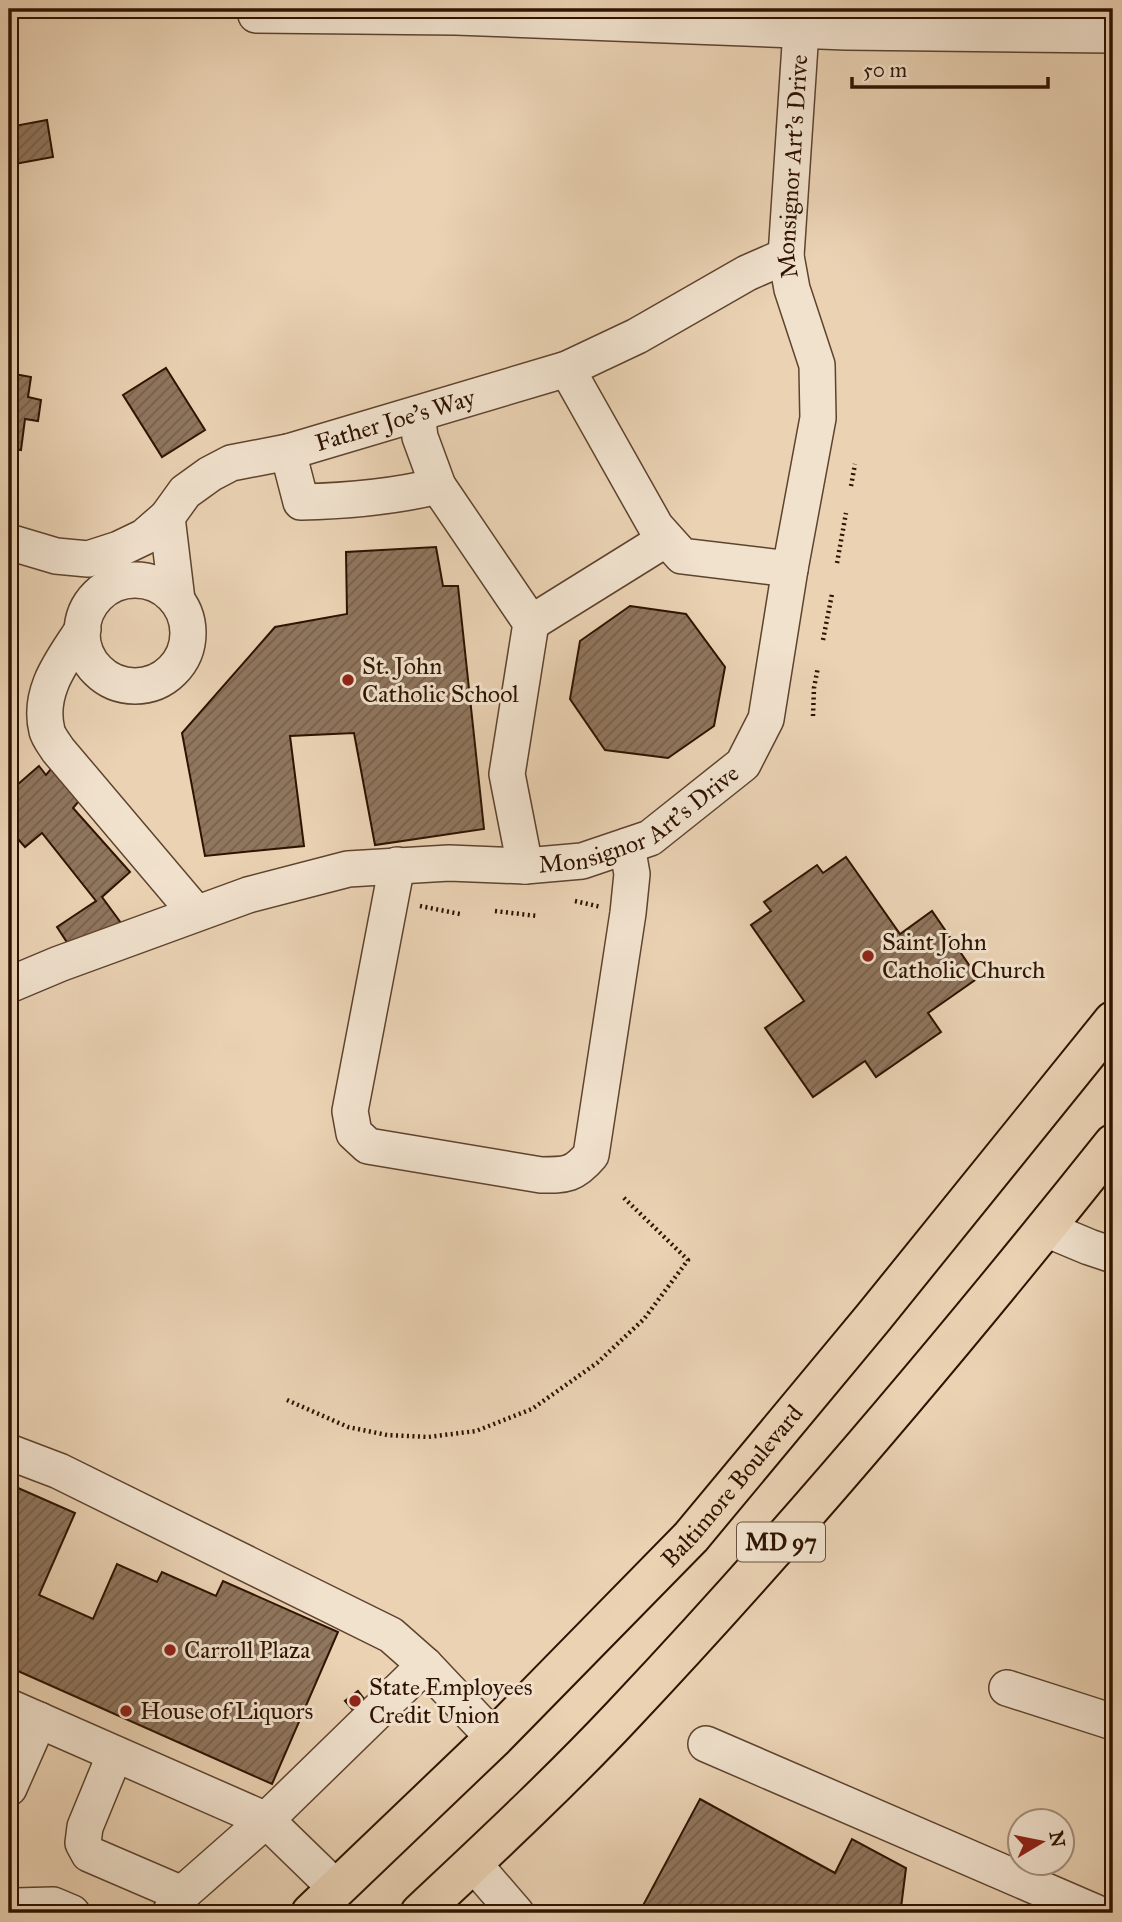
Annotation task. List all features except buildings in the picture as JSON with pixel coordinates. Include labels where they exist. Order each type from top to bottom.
[{"type":"highway","name":"Baltimore Boulevard","points":[[324,1901],[494,1738],[691,1537],[890,1297],[1113,1021]]},
{"type":"highway","name":"MD 97","points":[[420,1913],[620,1718],[809,1512],[1046,1229],[1113,1144]]},
{"type":"street","points":[[251,20],[456,17],[801,30],[913,21],[1113,35]]},
{"type":"street","name":"Monsignor Art’s Drive","points":[[9,985],[248,895],[348,869],[449,863],[525,866],[582,862],[650,838],[743,764],[766,719],[818,418],[817,365],[792,289],[786,256],[801,30]]},
{"type":"street","name":"Father Joe’s Way","points":[[9,542],[56,556],[88,559],[120,549],[144,537],[167,517],[186,492],[210,474],[231,463],[288,452],[567,369],[637,336],[747,273],[786,256]]},
{"type":"street","points":[[567,369],[656,527],[682,556],[790,569]]},
{"type":"street","points":[[417,414],[420,437],[438,486],[531,623],[507,774],[525,866]]},
{"type":"street","points":[[288,452],[301,502],[382,497],[438,486]]},
{"type":"street","points":[[102,555],[82,638],[86,656],[97,671],[112,681],[130,687],[145,686],[162,679],[176,667],[185,651],[188,633],[177,600],[167,517]]},
{"type":"street","points":[[531,623],[666,539]]},
{"type":"street","points":[[177,600],[163,588],[145,581],[127,580],[110,586],[89,613],[51,678],[45,708],[47,734],[58,750],[197,913]]},
{"type":"street","points":[[397,865],[350,1111],[354,1133],[368,1146],[541,1175],[564,1175],[579,1168],[591,1155],[628,913],[632,874],[627,846]]},
{"type":"street","points":[[1046,1229],[1113,1255]]},
{"type":"street","points":[[9,1452],[59,1471],[391,1635],[425,1665],[494,1738]]},
{"type":"street","points":[[115,1754],[85,1826],[83,1843],[89,1854],[176,1903],[266,1820],[425,1665]]},
{"type":"street","points":[[1007,1688],[1113,1722]]},
{"type":"street","points":[[9,1788],[24,1714],[266,1820],[324,1901]]},
{"type":"street","points":[[706,1744],[1097,1913]]},
{"type":"street","points":[[473,1863],[516,1913]]},
{"type":"street","points":[[9,1910],[15,1906],[53,1905],[72,1913]]},
{"type":"path","points":[[851,486],[855,464]]},
{"type":"path","points":[[837,563],[846,513]]},
{"type":"path","points":[[823,640],[832,594]]},
{"type":"path","points":[[813,716],[818,667]]},
{"type":"path","points":[[413,904],[460,914]]},
{"type":"path","points":[[495,911],[537,916]]},
{"type":"path","points":[[287,1399],[348,1427],[387,1435],[428,1437],[476,1431],[532,1409],[597,1363],[644,1320],[688,1260],[623,1197]]},
{"type":"place","name":"St. John Catholic School","points":[[348,680]]},
{"type":"place","name":"Saint John Catholic Church","points":[[868,956]]},
{"type":"place","name":"Carroll Plaza","points":[[170,1650]]},
{"type":"place","name":"State Employees Credit Union","points":[[355,1701]]},
{"type":"place","name":"House of Liquors","points":[[126,1711]]}]
